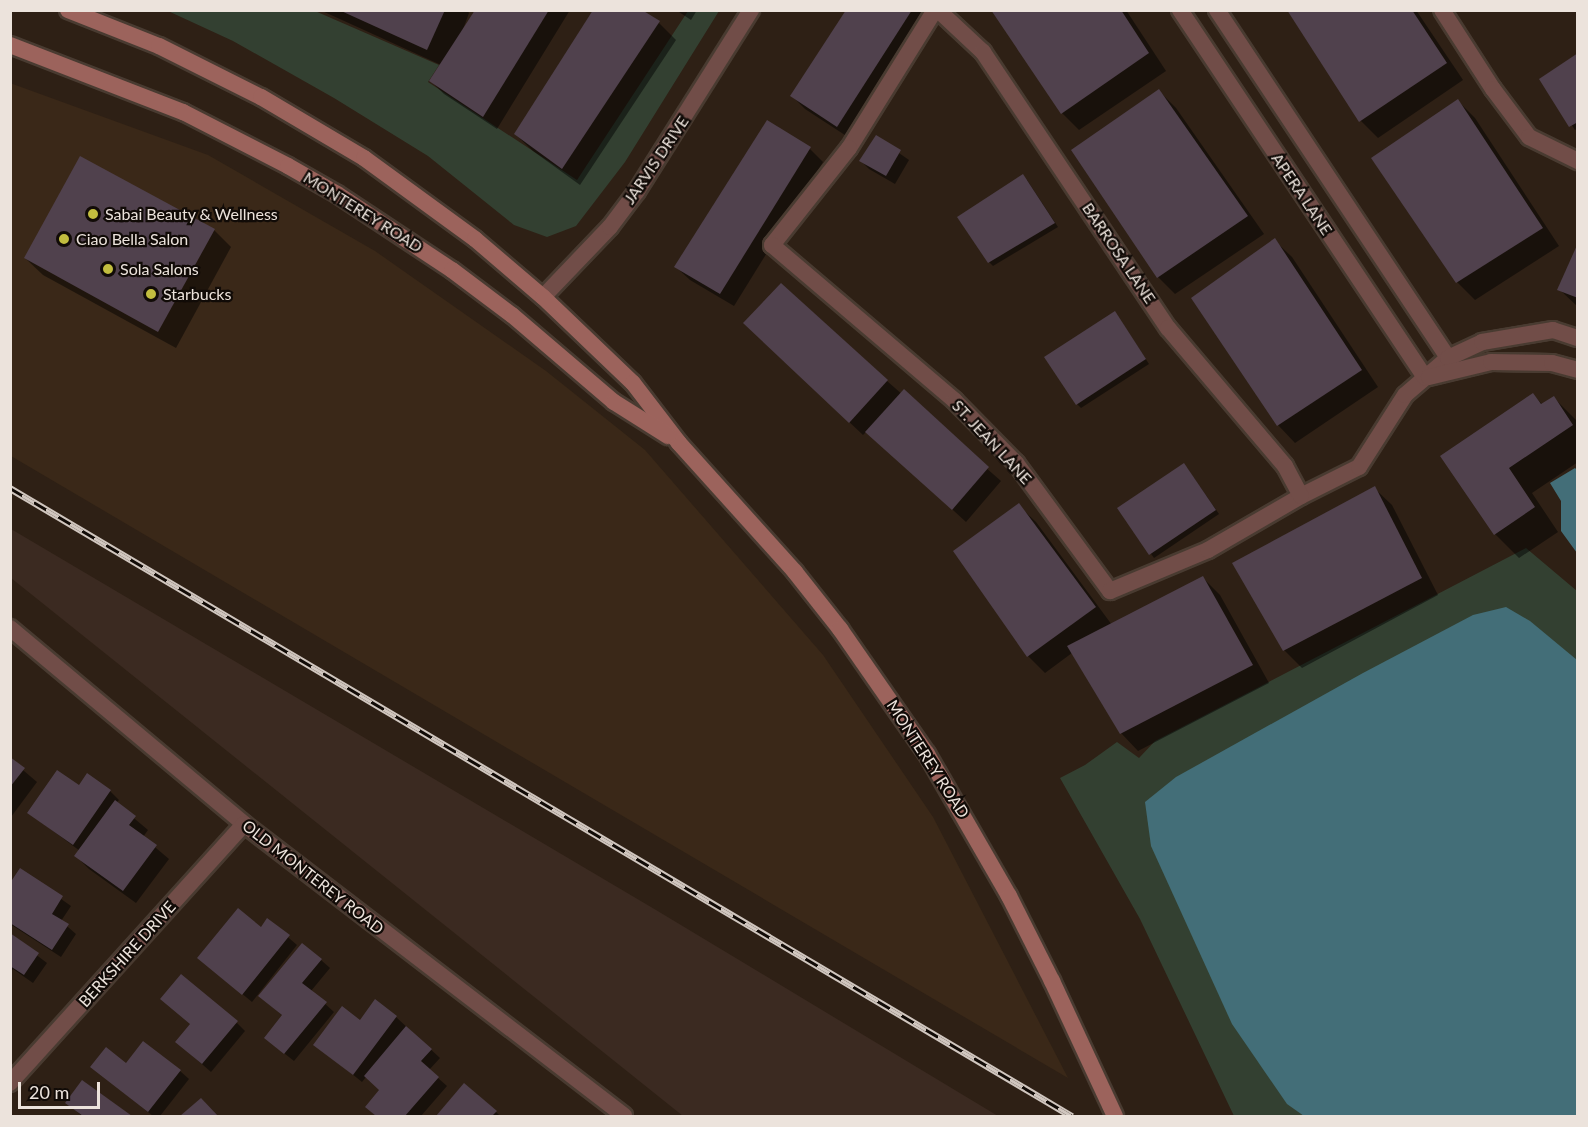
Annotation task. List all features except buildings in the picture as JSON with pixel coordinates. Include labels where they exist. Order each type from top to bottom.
[{"type":"main road","name":"MONTEREY ROAD","points":[[68,10],[169,51],[313,127],[364,158],[438,211],[543,297],[633,383],[679,443],[795,572],[840,629],[927,754],[971,826],[1009,896],[1052,981],[1115,1116]]},
{"type":"main road","name":"MONTEREY ROAD","points":[[10,45],[183,112],[337,194],[452,270],[512,315],[614,402],[679,443]]},
{"type":"street","name":"JARVIS DRIVE","points":[[543,297],[610,227],[637,191],[751,10]]},
{"type":"street","name":"BARROSA LANE","points":[[937,10],[983,52],[1168,328],[1285,466],[1301,496]]},
{"type":"street","name":"ST. JEAN LANE","points":[[937,10],[849,148],[772,245],[955,401],[1008,456],[1110,591],[1208,550],[1301,496],[1359,467],[1405,395],[1425,378]]},
{"type":"street","name":"APERA LANE","points":[[1179,10],[1425,378]]},
{"type":"street","name":"APERA LANE","points":[[1217,10],[1448,358]]},
{"type":"street","points":[[1442,10],[1493,89],[1529,137],[1578,160]]},
{"type":"street","points":[[1425,378],[1448,358],[1482,342],[1553,330],[1578,338]]},
{"type":"street","points":[[1425,378],[1491,362],[1552,363],[1578,370]]},
{"type":"street","name":"OLD MONTEREY ROAD","points":[[10,628],[244,824],[624,1116]]},
{"type":"street","name":"BERKSHIRE DRIVE","points":[[10,1083],[244,824]]},
{"type":"shaded area","points":[[10,83],[208,155],[375,251],[546,371],[645,450],[823,655],[933,817],[1068,1078],[11,456]]},
{"type":"shaded area","points":[[11,529],[656,910],[998,1116],[683,1116],[11,578]]},
{"type":"green space","points":[[168,11],[315,11],[439,65],[428,82],[577,180],[688,11],[719,11],[625,162],[576,226],[547,237],[514,225],[428,156],[334,98],[233,41]]},
{"type":"green space","points":[[1526,548],[1577,591],[1577,1116],[1234,1116],[1140,919],[1060,778],[1085,765],[1117,742],[1139,758],[1155,741]]},
{"type":"water","points":[[1575,468],[1578,471],[1577,553],[1561,531],[1561,501],[1550,483]]},
{"type":"water","points":[[1506,607],[1530,621],[1577,660],[1577,1116],[1304,1116],[1287,1104],[1232,1024],[1151,846],[1145,802],[1176,777],[1363,673],[1473,615]]},
{"type":"railway","points":[[10,488],[1072,1116]]},
{"type":"place","name":"Sabai Beauty & Wellness","points":[[93,214]]},
{"type":"place","name":"Ciao Bella Salon","points":[[64,239]]},
{"type":"place","name":"Sola Salons","points":[[108,269]]},
{"type":"place","name":"Starbucks","points":[[151,294]]}]
